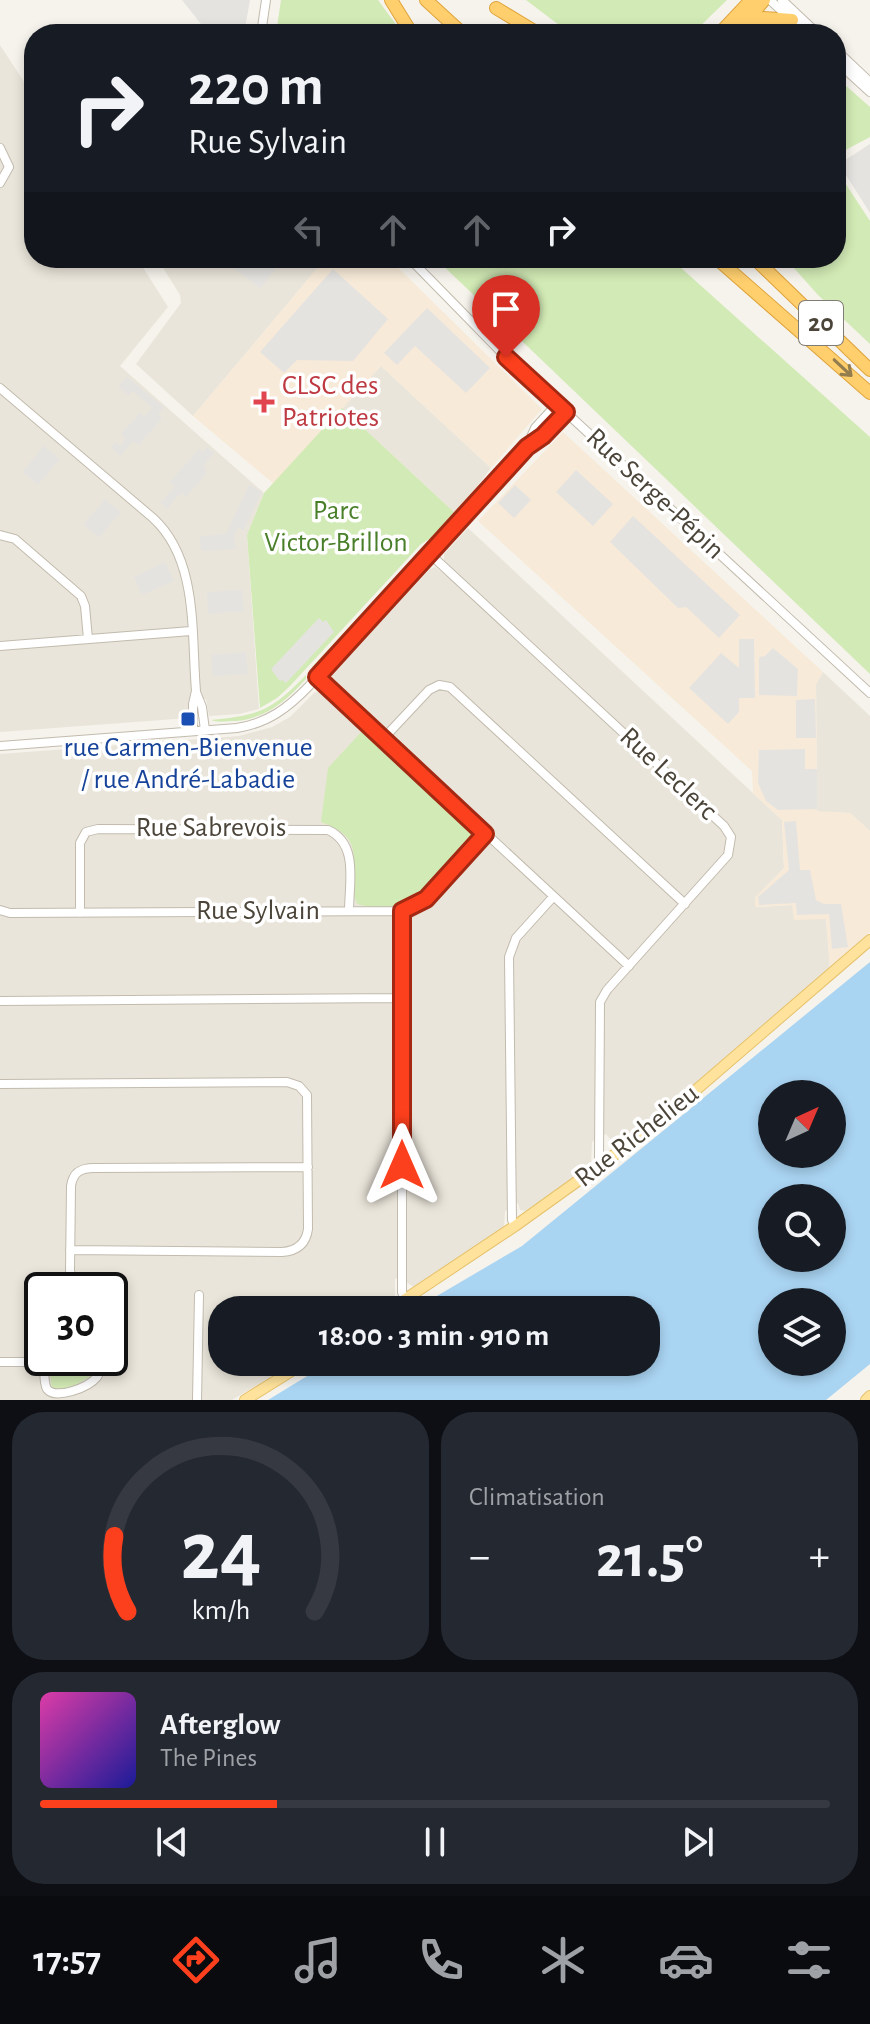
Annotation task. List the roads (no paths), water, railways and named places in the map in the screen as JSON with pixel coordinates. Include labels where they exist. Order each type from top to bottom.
[{"type":"highway","points":[[391,0],[406,24]]},
{"type":"highway","points":[[426,0],[452,24]]},
{"type":"highway","points":[[728,24],[751,0]]},
{"type":"highway","points":[[747,22],[767,0]]},
{"type":"highway","points":[[492,4],[513,24]]},
{"type":"highway","points":[[492,4],[523,24]]},
{"type":"highway","points":[[747,22],[764,18],[792,20]]},
{"type":"highway","name":"20","points":[[727,268],[870,393]]},
{"type":"highway","name":"20","points":[[766,268],[870,370]]},
{"type":"main road","name":"Rue Richelieu","points":[[411,1296],[603,1164],[683,1103],[870,940]]},
{"type":"main road","points":[[245,1400],[284,1376]]},
{"type":"street","points":[[262,24],[266,0]]},
{"type":"street","points":[[767,0],[796,24]]},
{"type":"street","points":[[782,0],[807,24]]},
{"type":"street","points":[[846,59],[870,82]]},
{"type":"street","points":[[846,70],[870,92]]},
{"type":"street","points":[[0,148],[9,167],[0,183]]},
{"type":"street","name":"Rue Serge-Pépin","points":[[419,268],[557,404],[870,693]]},
{"type":"street","points":[[0,388],[167,533],[178,549],[186,575],[196,691],[205,730]]},
{"type":"street","points":[[527,447],[535,428],[557,404]]},
{"type":"street","points":[[0,746],[249,726],[271,718],[290,706],[527,447],[543,436],[566,412]]},
{"type":"street","points":[[0,535],[15,539],[81,596],[88,639]]},
{"type":"street","name":"Rue Leclerc","points":[[431,555],[727,828],[731,840],[729,852],[605,993],[599,1005],[599,1158],[603,1164]]},
{"type":"street","points":[[0,646],[191,631]]},
{"type":"street","points":[[317,677],[629,966]]},
{"type":"street","points":[[383,739],[429,690],[439,685],[450,687],[685,904]]},
{"type":"street","points":[[193,731],[196,691]]},
{"type":"street","name":"Rue Sabrevois","points":[[80,913],[80,843],[86,832],[98,829],[328,830],[343,840],[349,853],[349,911]]},
{"type":"street","points":[[404,1296],[402,911],[426,899],[485,834]]},
{"type":"street","points":[[515,1226],[512,1220],[509,957],[513,941],[553,897]]},
{"type":"street","name":"Rue Sylvain","points":[[0,910],[10,913],[402,911]]},
{"type":"street","points":[[0,1001],[402,998]]},
{"type":"street","points":[[0,1084],[287,1082],[304,1090],[309,1104],[308,1229],[300,1246],[286,1252],[70,1250]]},
{"type":"street","points":[[71,1272],[71,1183],[78,1172],[90,1168],[308,1167]]},
{"type":"street","points":[[197,1400],[199,1295]]},
{"type":"street","points":[[0,1362],[24,1362]]},
{"type":"street","points":[[46,1376],[47,1389],[53,1396],[61,1398],[93,1381],[96,1376]]},
{"type":"water","points":[[870,962],[870,1364],[826,1400],[268,1400],[307,1376],[660,1376],[660,1296],[437,1296],[522,1246]]},
{"type":"place","name":"CLSC des Patriotes","points":[[264,402]]},
{"type":"place","name":"rue Carmen-Bienvenue / rue André-Labadie","points":[[188,719]]},
{"type":"park label","name":"Parc Victor-Brillon","points":[[336,527]]}]
